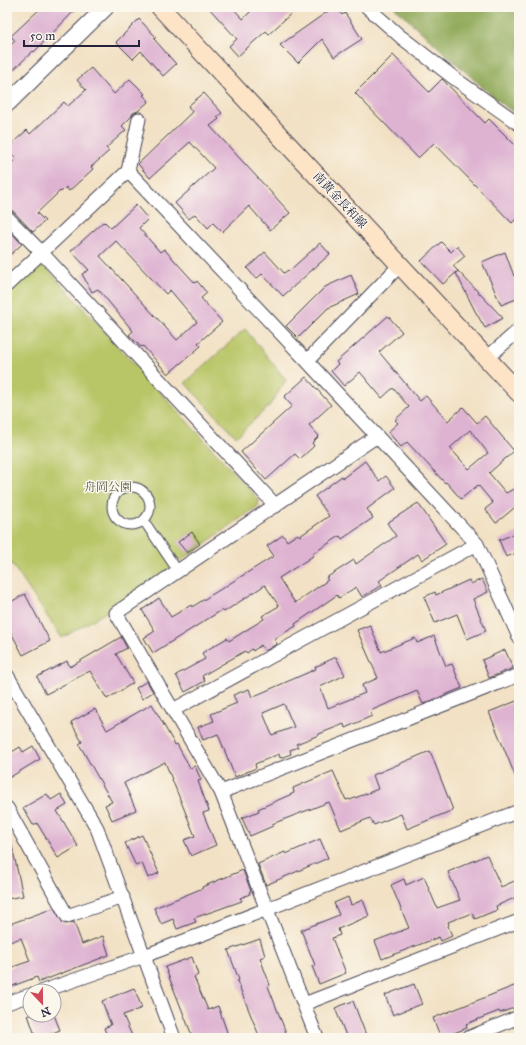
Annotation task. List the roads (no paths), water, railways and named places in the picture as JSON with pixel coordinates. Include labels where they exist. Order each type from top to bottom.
[{"type":"main road","name":"南黄金長和線","points":[[160,7],[519,393]]},
{"type":"street","points":[[7,104],[106,7]]},
{"type":"street","points":[[367,7],[401,37],[454,78],[519,124]]},
{"type":"street","points":[[7,285],[128,171],[139,120]]},
{"type":"street","points":[[128,171],[377,436],[476,544],[519,637]]},
{"type":"street","points":[[7,217],[276,506]]},
{"type":"street","points":[[307,361],[400,265]]},
{"type":"street","points":[[487,358],[519,330]]},
{"type":"street","points":[[317,1038],[221,792],[116,613],[276,506],[377,436]]},
{"type":"street","points":[[127,487],[132,487],[146,493],[150,502],[150,512],[144,521],[135,525],[124,525],[116,519],[112,510],[112,500],[118,491],[127,487]]},
{"type":"street","points":[[144,521],[178,572]]},
{"type":"street","points":[[173,710],[476,544]]},
{"type":"street","points":[[7,675],[98,828],[174,1038]]},
{"type":"street","points":[[221,792],[519,675]]},
{"type":"street","points":[[7,808],[12,828],[67,916],[123,897]]},
{"type":"street","points":[[62,984],[144,956],[266,910],[519,811]]},
{"type":"street","points":[[304,1004],[519,921]]},
{"type":"street","points":[[7,1003],[22,998]]},
{"type":"street","points":[[468,1038],[519,1017]]},
{"type":"park label","name":"舟岡公園","points":[[108,487]]}]
